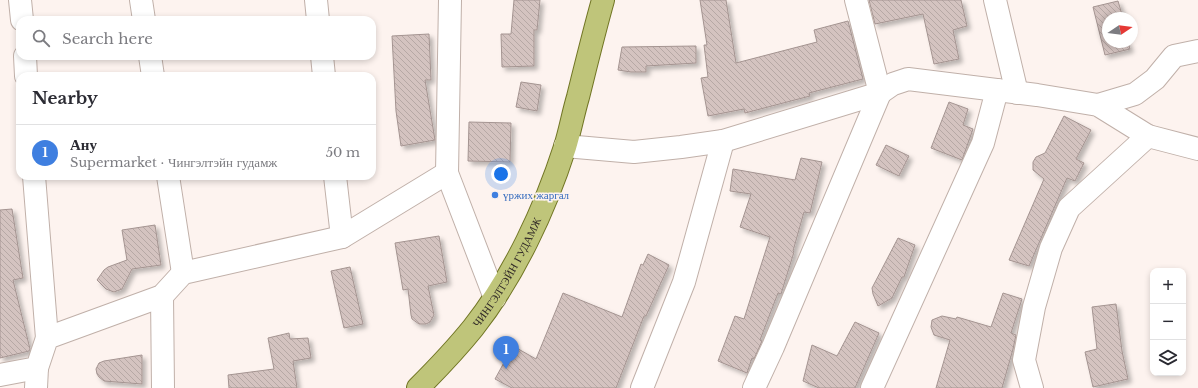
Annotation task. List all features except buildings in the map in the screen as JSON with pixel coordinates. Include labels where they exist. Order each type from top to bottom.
[{"type":"main road","name":"ЧИНГЭЛТЭЙН ГУДАМЖ","points":[[418,388],[454,351],[495,298],[536,221],[565,146],[603,0]]},
{"type":"street","points":[[20,0],[22,16]]},
{"type":"street","points":[[141,0],[143,16]]},
{"type":"street","points":[[316,0],[318,16]]},
{"type":"street","points":[[450,0],[447,172],[495,298]]},
{"type":"street","points":[[754,388],[773,347],[880,93],[856,0]]},
{"type":"street","points":[[872,388],[1007,92],[995,0]]},
{"type":"street","points":[[1098,105],[1135,94],[1155,79],[1174,56],[1198,51]]},
{"type":"street","points":[[25,60],[26,72]]},
{"type":"street","points":[[151,60],[152,72]]},
{"type":"street","points":[[322,60],[324,72]]},
{"type":"street","points":[[565,146],[634,152],[724,142],[880,93],[893,84],[908,79],[1098,105],[1148,136],[1198,149]]},
{"type":"street","points":[[1032,388],[1024,360],[1034,307],[1051,248],[1069,208],[1148,136]]},
{"type":"street","points":[[642,388],[684,282],[724,142]]},
{"type":"street","points":[[46,338],[162,296],[183,273],[342,237],[447,172]]},
{"type":"street","points":[[0,375],[37,378],[46,338],[34,180]]},
{"type":"street","points":[[169,180],[183,273]]},
{"type":"street","points":[[335,180],[342,237]]},
{"type":"street","points":[[162,296],[163,388]]},
{"type":"place","name":"үржих жаргал","points":[[495,195]]},
{"type":"place","name":"Ану","points":[[506,369]]}]
